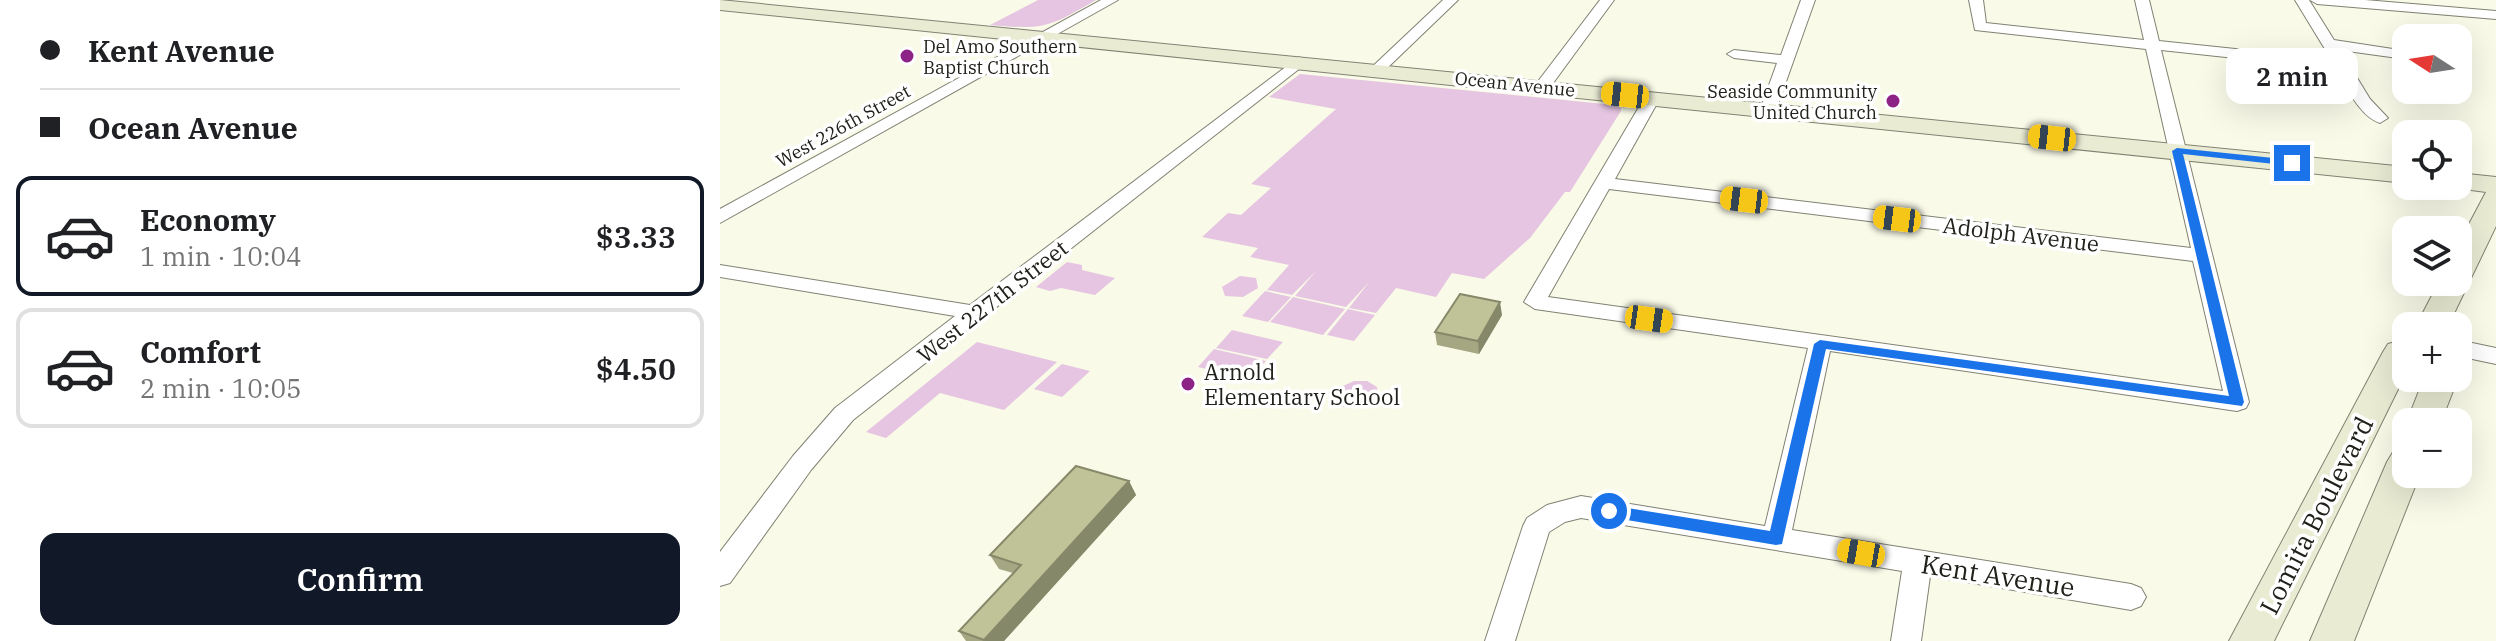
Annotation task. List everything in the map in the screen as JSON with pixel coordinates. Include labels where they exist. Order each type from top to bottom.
[{"type":"street","name":"West 226th Street","points":[[720,217],[1111,0]]},
{"type":"street","points":[[1377,70],[1451,0]]},
{"type":"street","points":[[1542,87],[1607,0]]},
{"type":"street","points":[[1768,110],[1808,0]]},
{"type":"street","points":[[1976,0],[1980,27],[2342,65]]},
{"type":"street","points":[[1652,98],[1535,302],[2237,402],[2142,0]]},
{"type":"street","points":[[2302,0],[2364,102],[2380,118]]},
{"type":"street","points":[[2317,0],[2496,15]]},
{"type":"street","name":"Ocean Avenue","points":[[720,4],[2392,174]]},
{"type":"street","points":[[2330,44],[2392,53]]},
{"type":"street","points":[[1734,54],[1788,60]]},
{"type":"street","name":"West 227th Street","points":[[720,574],[802,463],[844,414],[1299,62]]},
{"type":"street","points":[[2472,182],[2496,185]]},
{"type":"street","name":"Adolph Avenue","points":[[1602,183],[2203,256]]},
{"type":"street","points":[[2472,246],[2496,197]]},
{"type":"street","points":[[720,271],[977,313]]},
{"type":"street","points":[[1776,539],[1820,344]]},
{"type":"street","points":[[2472,351],[2496,356]]},
{"type":"street","name":"Lomita Boulevard","points":[[2251,641],[2392,368]]},
{"type":"street","points":[[2332,641],[2395,488]]},
{"type":"street","name":"Kent Avenue","points":[[1500,641],[1537,526],[1557,513],[1581,507],[2131,597]]},
{"type":"street","points":[[1906,641],[1918,562]]},
{"type":"shaded area","points":[[1038,0],[1096,0],[1046,24],[1024,27],[990,25]]},
{"type":"shaded area","points":[[1300,74],[1614,105],[1621,111],[1570,192],[1565,192],[1530,238],[1484,279],[1452,273],[1436,297],[1396,288],[1376,313],[1349,308],[1369,282],[1346,307],[1295,296],[1316,271],[1292,295],[1267,290],[1289,265],[1250,257],[1258,248],[1202,237],[1228,213],[1241,215],[1271,188],[1251,184],[1336,109],[1269,97]]},
{"type":"shaded area","points":[[1067,262],[1082,265],[1082,270],[1115,278],[1095,295],[1036,287]]},
{"type":"shaded area","points":[[1240,276],[1256,278],[1258,288],[1243,297],[1225,296],[1222,287]]},
{"type":"shaded area","points":[[1265,291],[1291,297],[1268,322],[1242,316]]},
{"type":"shaded area","points":[[1293,297],[1345,309],[1323,335],[1270,322]]},
{"type":"shaded area","points":[[1348,309],[1375,315],[1354,341],[1327,335]]},
{"type":"shaded area","points":[[1232,330],[1283,342],[1267,359],[1216,348]]},
{"type":"shaded area","points":[[977,342],[1057,362],[1004,410],[940,393],[886,438],[866,432]]},
{"type":"shaded area","points":[[1214,349],[1266,361],[1250,379],[1198,367]]},
{"type":"shaded area","points":[[1062,364],[1090,371],[1062,397],[1034,389]]},
{"type":"shaded area","points":[[1354,381],[1367,381],[1377,387],[1378,396],[1362,408],[1341,407],[1336,394]]},
{"type":"building","points":[[1460,294],[1500,302],[1478,341],[1435,332]]},
{"type":"building","points":[[1076,466],[1129,481],[984,640],[959,631],[1021,565],[990,555]]},
{"type":"place","name":"Del Amo Southern Baptist Church","points":[[907,56]]},
{"type":"place","name":"Seaside Community United Church","points":[[1893,101]]},
{"type":"place","name":"Arnold Elementary School","points":[[1188,384]]},
{"type":"route","points":[[1609,511],[1776,539],[1820,344],[2237,402],[2177,151],[2292,163]]}]
